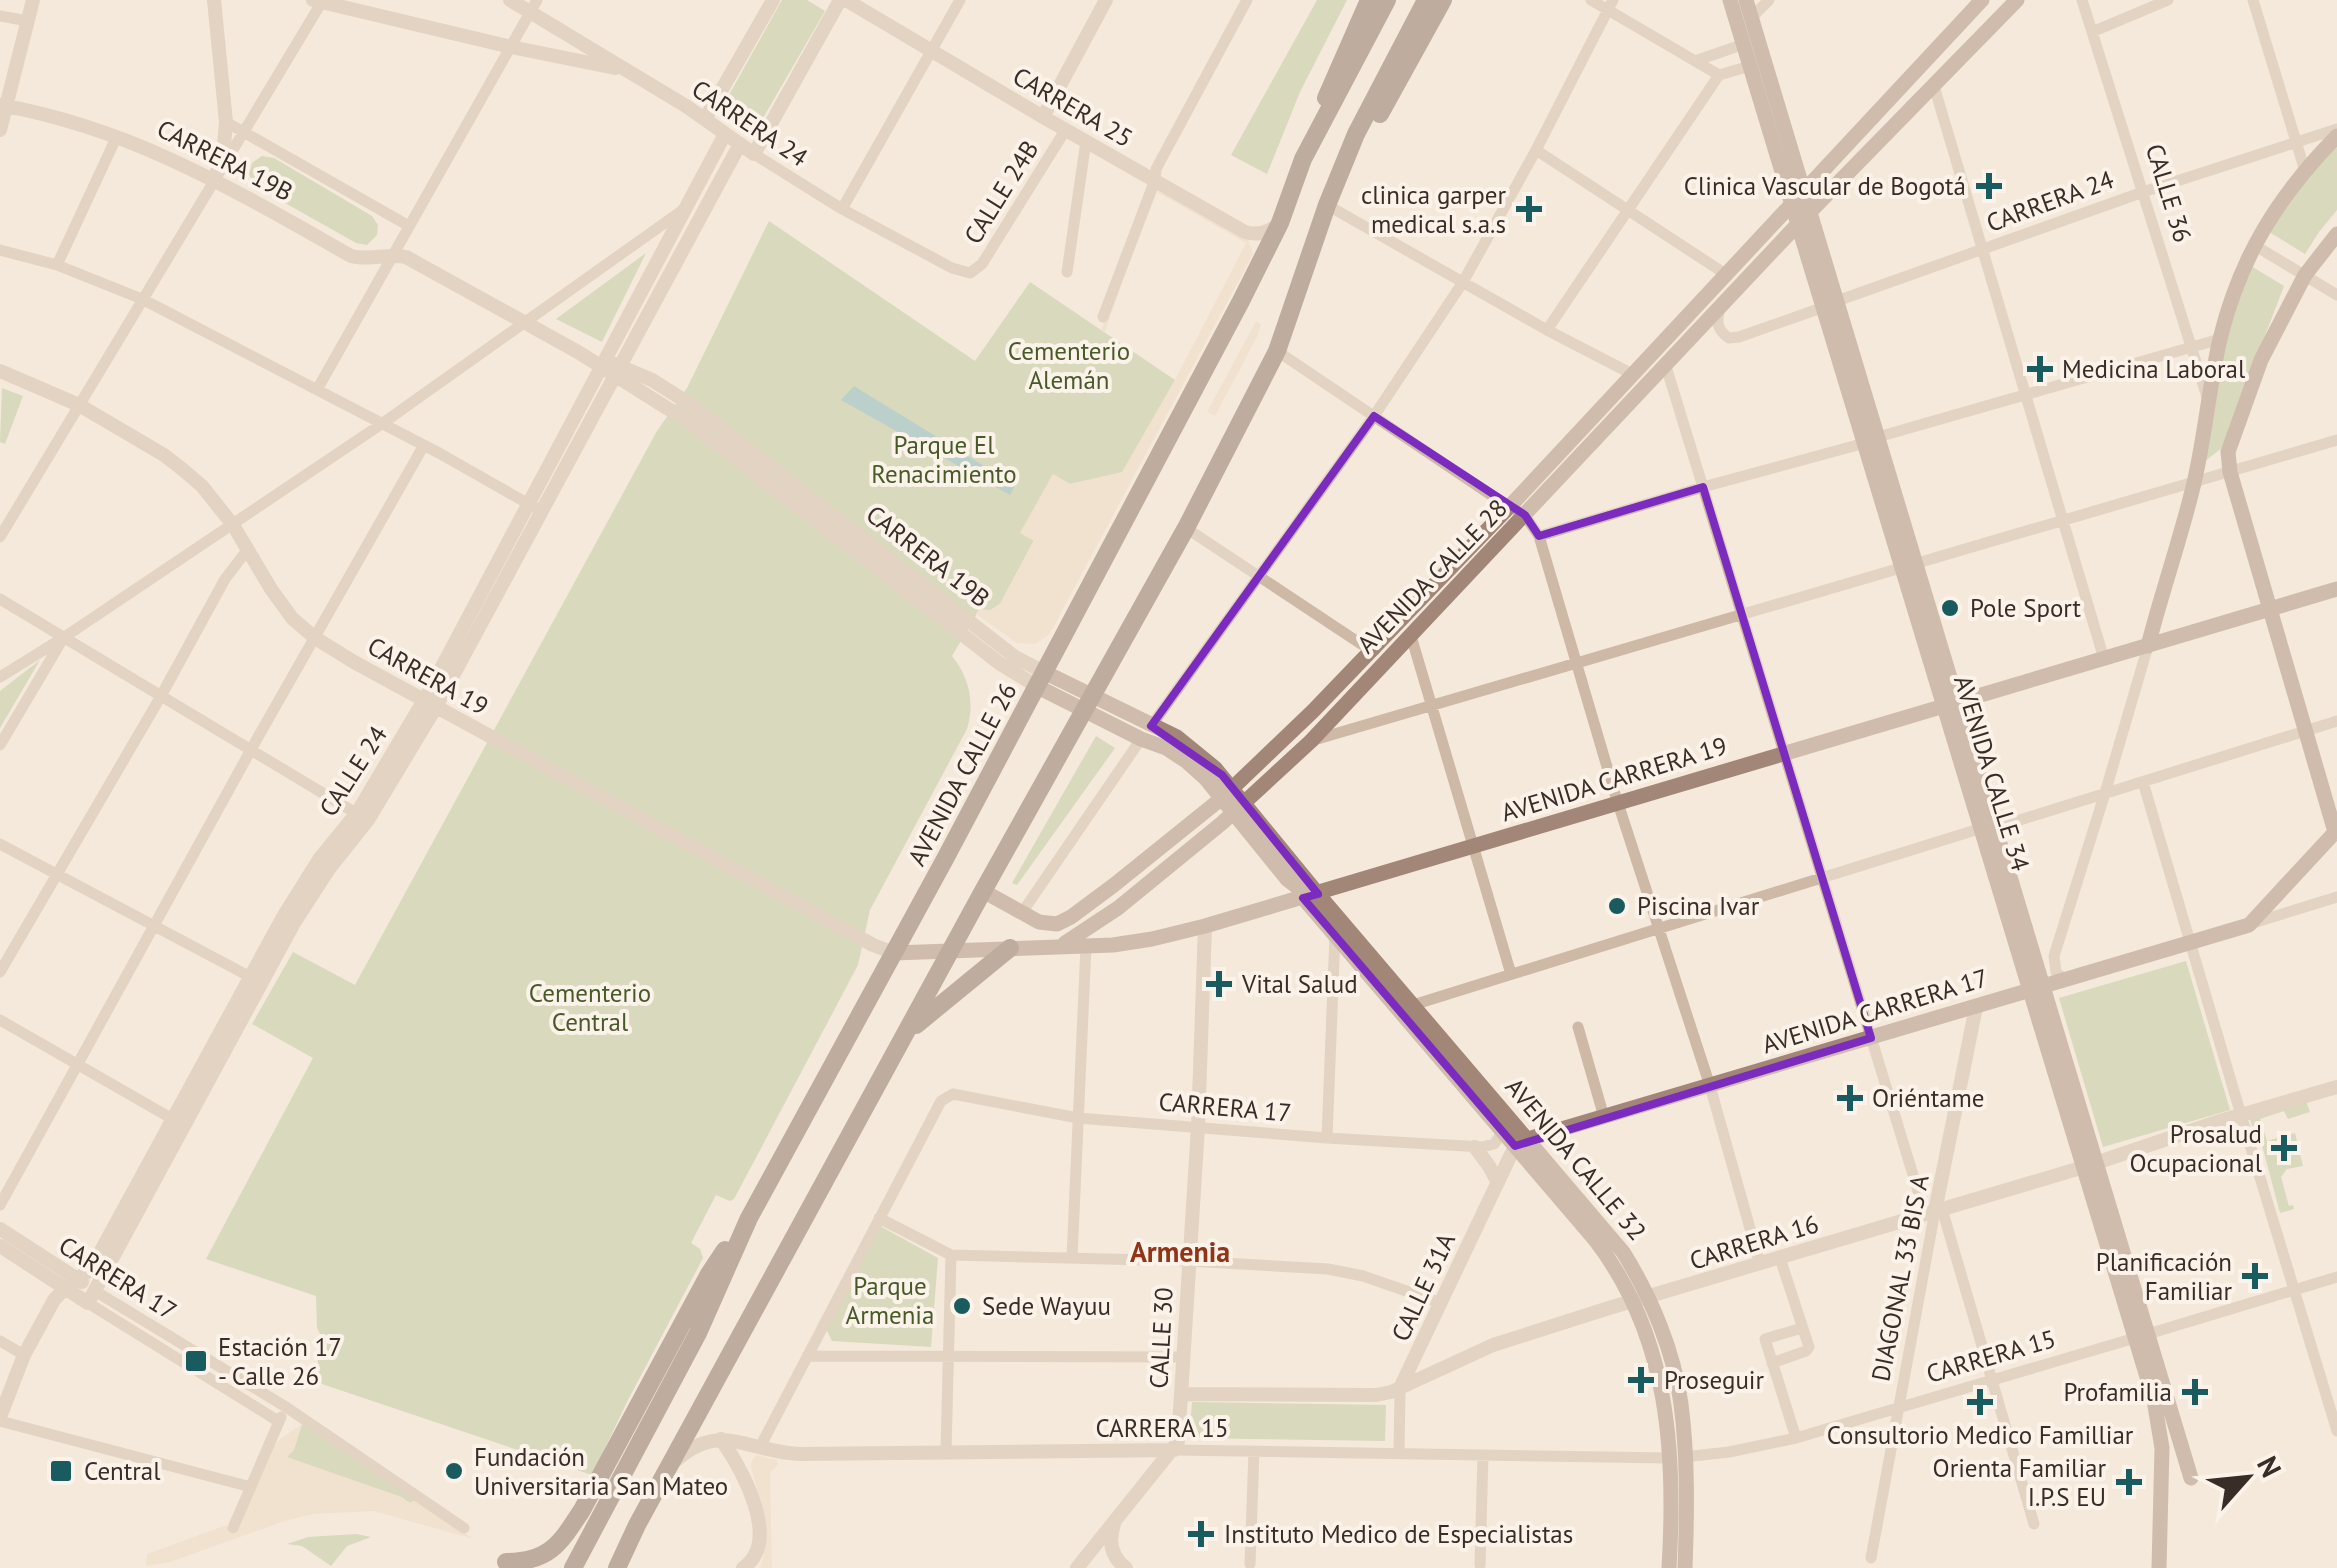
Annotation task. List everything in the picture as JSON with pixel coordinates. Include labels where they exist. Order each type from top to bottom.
[{"type":"main road","points":[[1304,159],[1336,71],[1369,0]]},
{"type":"main road","name":"AVENIDA CALLE 26","points":[[573,1568],[698,1333],[749,1218],[1042,680],[1280,223],[1304,159],[1386,0]]},
{"type":"main road","points":[[617,1568],[666,1470],[1186,528],[1277,351],[1356,134],[1426,0]]},
{"type":"main road","points":[[1327,205],[1444,0]]},
{"type":"main road","name":"AVENIDA CALLE 34","points":[[1730,0],[1799,197]]},
{"type":"main road","name":"AVENIDA CALLE 34","points":[[1746,0],[1799,197],[1988,828],[2142,1336],[2191,1478]]},
{"type":"main road","name":"AVENIDA CALLE 28","points":[[1020,914],[1057,924],[1071,917],[1227,793],[1313,711],[1511,505],[1982,0]]},
{"type":"main road","name":"AVENIDA CALLE 28","points":[[1062,946],[1118,908],[1239,808],[1310,741],[1665,363],[2017,0]]},
{"type":"main road","points":[[2148,646],[2194,481],[2220,339],[2238,278],[2271,215],[2337,133]]},
{"type":"main road","points":[[2249,924],[2336,833],[2230,472],[2228,452],[2248,390],[2285,311],[2305,275],[2337,234]]},
{"type":"main road","name":"AVENIDA CARRERA 19","points":[[894,952],[1131,943],[1205,926],[2337,589]]},
{"type":"main road","name":"CARRERA 19B","points":[[1042,680],[1146,733],[1176,737],[1195,750],[1239,808]]},
{"type":"main road","name":"AVENIDA CALLE 32","points":[[1239,808],[1287,879],[1310,896],[1413,1005],[1522,1143],[1615,1241],[1641,1299],[1677,1457],[1685,1568]]},
{"type":"main road","name":"AVENIDA CALLE 34","points":[[1988,828],[2035,964],[2037,988]]},
{"type":"main road","points":[[983,891],[1020,914]]},
{"type":"main road","name":"AVENIDA CALLE 32","points":[[1310,896],[1335,936],[1503,1132],[1522,1143]]},
{"type":"main road","name":"AVENIDA CARRERA 17","points":[[1522,1143],[2249,924]]},
{"type":"main road","points":[[908,1032],[1010,948]]},
{"type":"main road","points":[[506,1562],[533,1560],[564,1538],[709,1274],[749,1218]]},
{"type":"main road","name":"AVENIDA CALLE 34","points":[[2142,1336],[2162,1448],[2158,1568]]},
{"type":"main road","name":"AVENIDA CALLE 32","points":[[1668,1568],[1677,1457]]},
{"type":"street","points":[[0,130],[33,0]]},
{"type":"street","points":[[214,0],[226,122],[215,180]]},
{"type":"street","name":"CARRERA 24","points":[[510,0],[534,6],[842,209],[952,268],[970,273]]},
{"type":"street","points":[[704,119],[773,0]]},
{"type":"street","points":[[754,154],[843,0]]},
{"type":"street","name":"CARRERA 25","points":[[843,0],[1245,232],[1262,234],[1280,223]]},
{"type":"street","points":[[842,209],[960,0]]},
{"type":"street","name":"CALLE 24B","points":[[1043,117],[1106,0]]},
{"type":"street","points":[[1103,317],[1156,168],[1247,0]]},
{"type":"street","points":[[1591,0],[1610,4],[1719,75]]},
{"type":"street","points":[[1752,17],[1769,0]]},
{"type":"street","name":"CALLE 36","points":[[2082,0],[2209,402]]},
{"type":"street","points":[[2092,32],[2168,0]]},
{"type":"street","points":[[2253,0],[2304,171]]},
{"type":"street","points":[[0,537],[319,1],[626,70]]},
{"type":"street","points":[[1020,914],[1374,416],[1464,282],[1610,4]]},
{"type":"street","points":[[318,388],[534,6]]},
{"type":"street","points":[[0,16],[28,21]]},
{"type":"street","points":[[1696,61],[1744,44]]},
{"type":"street","points":[[1547,330],[1719,75],[1750,66]]},
{"type":"street","points":[[1934,86],[2104,658]]},
{"type":"street","name":"CARRERA 19B","points":[[3,106],[117,136],[215,180],[351,256],[369,259],[393,255],[414,261],[578,352],[664,386],[1042,680]]},
{"type":"street","points":[[226,122],[409,226]]},
{"type":"street","name":"CALLE 24B","points":[[970,273],[982,264],[1066,130]]},
{"type":"street","name":"CARRERA 24","points":[[1721,305],[1717,325],[1729,338],[2143,192],[2296,142],[2337,133]]},
{"type":"street","name":"CALLE 24","points":[[611,368],[725,134]]},
{"type":"street","points":[[57,265],[117,136]]},
{"type":"street","points":[[1066,272],[1086,141]]},
{"type":"street","name":"CALLE 24","points":[[91,1297],[256,980],[430,704],[611,368],[740,144]]},
{"type":"street","points":[[1536,150],[1727,275]]},
{"type":"street","points":[[1327,205],[1632,374]]},
{"type":"street","points":[[0,677],[382,423],[687,208]]},
{"type":"street","points":[[2254,245],[2337,295]]},
{"type":"street","points":[[0,250],[57,265],[142,299],[318,388],[535,508]]},
{"type":"street","points":[[1539,536],[2220,339]]},
{"type":"street","points":[[1277,351],[1511,505],[1525,515],[1539,536],[1618,804],[1710,1086],[1760,1264]]},
{"type":"street","points":[[1665,363],[1871,1038],[1992,1379],[2034,1524]]},
{"type":"street","name":"CARRERA 19","points":[[0,371],[79,405],[164,454],[202,486],[232,524],[281,604],[315,638],[873,945],[894,952]]},
{"type":"street","points":[[1310,741],[2337,440]]},
{"type":"street","points":[[0,1205],[424,445]]},
{"type":"street","points":[[1186,528],[1386,659]]},
{"type":"street","points":[[0,972],[225,579],[248,549]]},
{"type":"street","points":[[0,599],[362,816]]},
{"type":"street","points":[[1411,636],[1512,974]]},
{"type":"street","points":[[0,745],[63,638]]},
{"type":"street","points":[[2065,980],[2056,972],[2054,956],[2148,646]]},
{"type":"street","points":[[1413,1005],[2337,721]]},
{"type":"street","points":[[2142,782],[2337,1430]]},
{"type":"street","points":[[0,844],[256,980]]},
{"type":"street","points":[[2249,924],[2337,897]]},
{"type":"street","name":"CALLE 30","points":[[1174,1450],[1180,1434],[1205,926]]},
{"type":"street","points":[[1327,1138],[1335,936]]},
{"type":"street","points":[[1072,1258],[1086,946]]},
{"type":"street","points":[[2035,964],[2045,965],[2054,956]]},
{"type":"street","points":[[1332,977],[1354,957]]},
{"type":"street","name":"DIAGONAL 33 BIS A","points":[[1871,1558],[1976,1007]]},
{"type":"street","points":[[0,1020],[179,1122]]},
{"type":"street","points":[[1578,1027],[1604,1117]]},
{"type":"street","name":"CARRERA 16","points":[[1181,1394],[1376,1394],[1400,1389],[1494,1345],[2337,1086]]},
{"type":"street","name":"CARRERA 17","points":[[880,1218],[941,1101],[953,1094],[1078,1118],[1475,1147]]},
{"type":"street","name":"CALLE 24","points":[[0,1419],[24,1356],[54,1300],[91,1270],[179,1122]]},
{"type":"street","points":[[1498,1183],[1475,1147],[1494,1144],[1503,1132]]},
{"type":"street","name":"CALLE 31A","points":[[1399,1454],[1400,1389],[1498,1183],[1522,1143]]},
{"type":"street","points":[[743,1568],[757,1552],[760,1538],[744,1472],[746,1462],[760,1447],[880,1218],[951,1254],[1328,1268],[1441,1303]]},
{"type":"street","name":"CARRERA 17","points":[[0,1229],[72,1284],[278,1421]]},
{"type":"street","name":"CARRERA 17","points":[[0,1246],[72,1284]]},
{"type":"street","points":[[946,1452],[951,1254]]},
{"type":"street","points":[[1772,1362],[1808,1349],[1780,1258]]},
{"type":"street","name":"CARRERA 15","points":[[721,1439],[782,1454],[1174,1450],[1677,1457],[1729,1452],[1796,1438],[2337,1277]]},
{"type":"street","name":"CARRERA 17","points":[[91,1297],[286,1407],[464,1528]]},
{"type":"street","points":[[1796,1438],[1765,1339],[1802,1328]]},
{"type":"street","points":[[0,1342],[24,1356]]},
{"type":"street","points":[[807,1356],[1183,1357]]},
{"type":"street","points":[[233,1528],[286,1407]]},
{"type":"street","points":[[0,1419],[251,1487]]},
{"type":"street","points":[[666,1470],[688,1450],[721,1439],[746,1482]]},
{"type":"street","points":[[1077,1568],[1174,1450]]},
{"type":"street","points":[[1250,1564],[1254,1451]]},
{"type":"street","points":[[1480,1564],[1482,1455]]},
{"type":"street","points":[[1115,1521],[1110,1540],[1112,1550],[1126,1568]]},
{"type":"highlighted area","points":[[1374,416],[1525,515],[1539,536],[1703,487],[1871,1038],[1515,1146],[1303,898],[1318,894],[1222,775],[1151,726]]},
{"type":"green space","points":[[782,0],[807,0],[825,11],[759,125],[724,104]]},
{"type":"green space","points":[[1317,0],[1347,0],[1300,92],[1267,174],[1231,155]]},
{"type":"green space","points":[[2337,142],[2337,210],[2305,254],[2266,230]]},
{"type":"green space","points":[[262,156],[274,158],[372,216],[378,225],[377,235],[367,245],[356,243],[255,186],[249,174],[252,163]]},
{"type":"green space","name":"Cementerio Central","points":[[769,221],[975,361],[1030,282],[1175,380],[1122,473],[1070,484],[1053,475],[1021,532],[1034,540],[1000,604],[991,610],[979,610],[952,656],[969,690],[967,729],[870,910],[858,965],[734,1199],[716,1195],[691,1243],[700,1249],[703,1258],[592,1475],[313,1381],[323,1340],[317,1328],[316,1296],[206,1259],[313,1058],[252,1024],[293,952],[355,985],[657,431],[687,388]]},
{"type":"green space","points":[[646,253],[602,342],[556,319]]},
{"type":"green space","points":[[2251,266],[2284,286],[2222,448],[2205,461],[2225,336]]},
{"type":"green space","points":[[2,388],[23,396],[5,444],[0,442]]},
{"type":"green space","points":[[40,660],[0,728],[0,691]]},
{"type":"green space","points":[[1096,736],[1115,748],[1017,885],[1012,883]]},
{"type":"green space","points":[[2186,961],[2230,1110],[2103,1147],[2059,998]]},
{"type":"green space","points":[[2305,1098],[2310,1112],[2288,1119],[2284,1111],[2260,1119],[2267,1141],[2295,1133],[2303,1166],[2287,1169],[2281,1177],[2289,1206],[2294,1209],[2280,1213],[2262,1145],[2258,1145],[2249,1116]]},
{"type":"green space","name":"Parque Armenia","points":[[880,1226],[938,1258],[931,1347],[832,1341],[826,1329]]},
{"type":"green space","points":[[1192,1402],[1386,1405],[1385,1441],[1189,1438]]},
{"type":"green space","points":[[302,1424],[415,1500],[410,1503],[286,1457],[294,1449]]},
{"type":"green space","points":[[308,1537],[371,1537],[347,1546],[331,1566],[302,1546],[287,1544]]},
{"type":"shaded area","points":[[1154,188],[1248,239],[1253,254],[1049,635],[1035,644],[1017,643],[976,614],[979,609],[990,610],[1000,604],[1034,541],[1020,533],[1053,474],[1070,484],[1122,472],[1246,243],[1157,192],[1105,332],[1101,330]]},
{"type":"shaded area","points":[[1256,321],[1261,324],[1258,335],[1215,416],[1207,412]]},
{"type":"shaded area","points":[[302,1424],[294,1450],[287,1457],[410,1503],[415,1500],[474,1539],[373,1511],[314,1514],[170,1562],[146,1566],[147,1554],[224,1526],[238,1528],[275,1445]]},
{"type":"shaded area","points":[[756,1455],[777,1460],[778,1465],[770,1473],[772,1568],[760,1568],[765,1531],[751,1468]]},
{"type":"water","points":[[854,386],[1015,485],[1010,495],[841,400]]},
{"type":"place","name":"Clinica Vascular de Bogotá","points":[[1989,186]]},
{"type":"place","name":"clinica garper medical s.a.s","points":[[1529,209]]},
{"type":"place","name":"Medicina Laboral","points":[[2040,369]]},
{"type":"place","name":"Pole Sport","points":[[1950,608]]},
{"type":"place","name":"Piscina Ivar","points":[[1617,906]]},
{"type":"place","name":"Vital Salud","points":[[1219,984]]},
{"type":"place","name":"Oriéntame","points":[[1850,1098]]},
{"type":"place","name":"Prosalud Ocupacional","points":[[2284,1148]]},
{"type":"place","name":"Planificación Familiar","points":[[2255,1276]]},
{"type":"place","name":"Sede Wayuu","points":[[962,1306]]},
{"type":"place","name":"Estación 17 - Calle 26","points":[[196,1361]]},
{"type":"place","name":"Proseguir","points":[[1641,1380]]},
{"type":"place","name":"Profamilia","points":[[2195,1392]]},
{"type":"place","name":"Consultorio Medico Familliar","points":[[1980,1402]]},
{"type":"place","name":"Central","points":[[61,1471]]},
{"type":"place","name":"Fundación Universitaria San Mateo","points":[[454,1471]]},
{"type":"place","name":"Orienta Familiar I.P.S EU","points":[[2129,1482]]},
{"type":"place","name":"Instituto Medico de Especialistas","points":[[1201,1534]]},
{"type":"district","name":"Armenia","points":[[1180,1252]]},
{"type":"park label","name":"Cementerio Alemán","points":[[1069,366]]},
{"type":"park label","name":"Parque El Renacimiento","points":[[944,460]]}]
